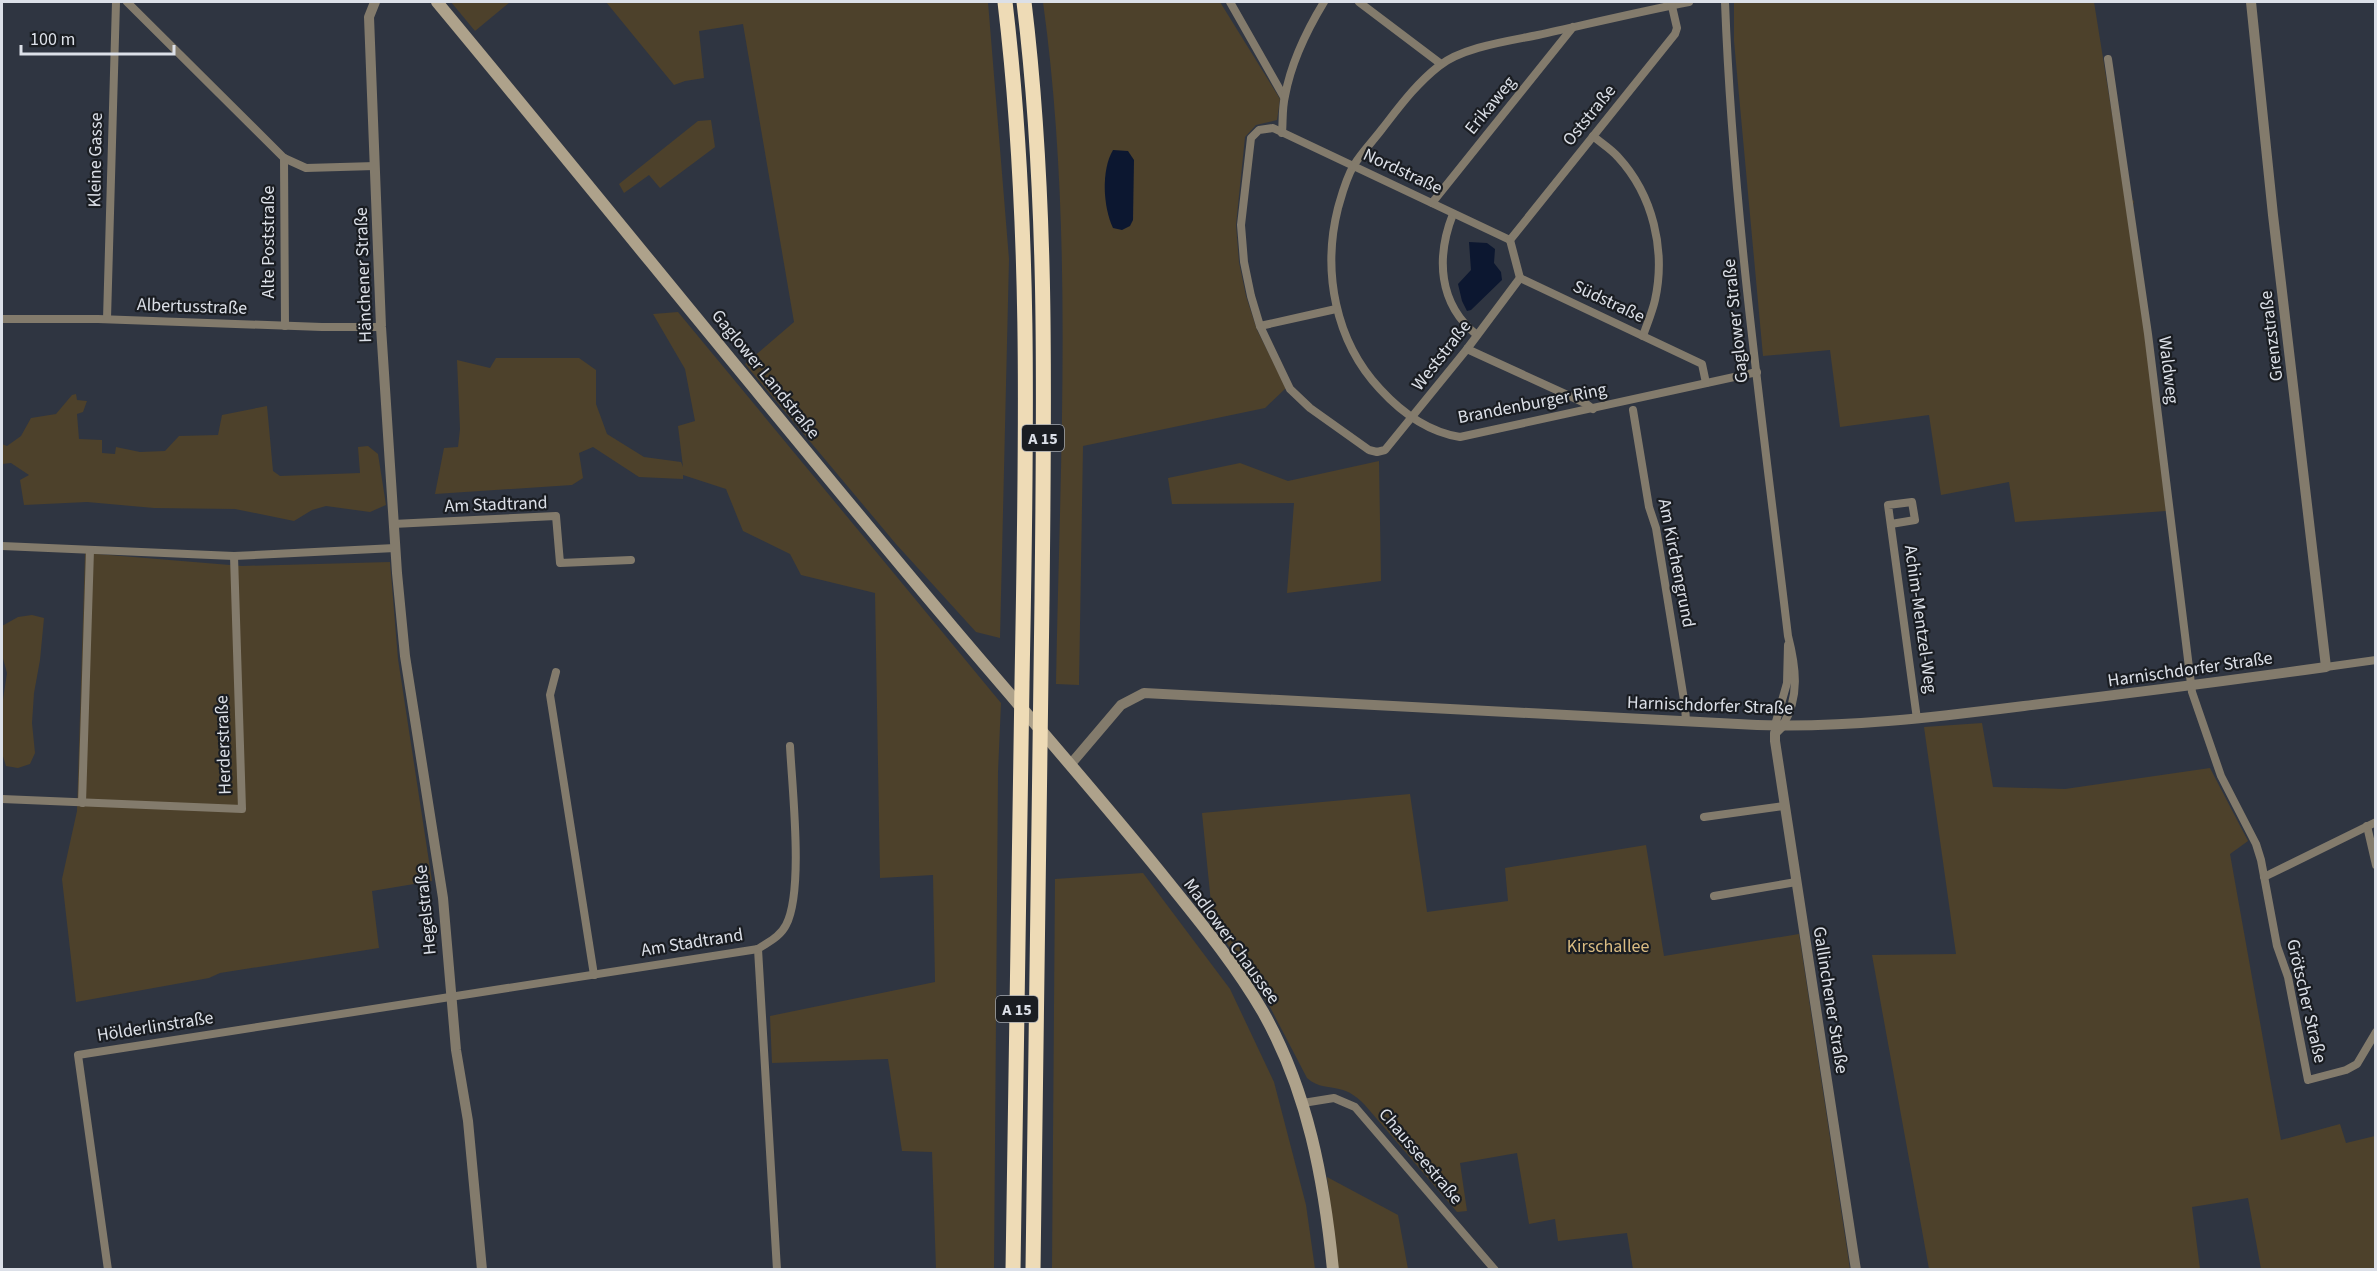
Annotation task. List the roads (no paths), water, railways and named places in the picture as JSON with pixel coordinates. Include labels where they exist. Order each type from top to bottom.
[{"type":"highway","name":"A 15","points":[[1005,2],[1013,76],[1024,263],[1025,488],[1013,1269]]},
{"type":"highway","name":"A 15","points":[[1024,2],[1033,87],[1045,323],[1041,783],[1033,1269]]},
{"type":"main road","name":"Gaglower Landstraße","points":[[437,2],[827,478],[1071,765]]},
{"type":"main road","name":"Madlower Chaussee","points":[[1071,765],[1198,920],[1262,1011],[1281,1048],[1312,1132],[1327,1214],[1333,1269]]},
{"type":"street","name":"Kleine Gasse","points":[[107,319],[116,2]]},
{"type":"street","points":[[127,2],[284,158],[306,168],[375,166]]},
{"type":"street","name":"Hänchener Straße","points":[[375,2],[369,17],[381,327],[395,548]]},
{"type":"street","points":[[1230,2],[1284,97]]},
{"type":"street","points":[[1324,2],[1302,44],[1284,97],[1282,133],[1273,128],[1265,129],[1259,130],[1251,138],[1240,225],[1244,262],[1260,326],[1336,309]]},
{"type":"street","points":[[1359,2],[1441,64]]},
{"type":"street","name":"Brandenburger Ring","points":[[1689,2],[1671,3],[1485,46],[1441,64],[1408,93],[1353,166],[1342,195],[1334,231],[1332,284],[1336,309],[1360,365],[1386,395],[1430,429],[1460,437],[1756,372]]},
{"type":"street","name":"Gaglower Straße","points":[[1725,2],[1728,81],[1756,372],[1788,636],[1787,683],[1777,729]]},
{"type":"street","name":"Grenzstraße","points":[[2251,2],[2273,216],[2326,667]]},
{"type":"street","name":"Oststraße","points":[[1510,240],[1675,34],[1677,26],[1671,3]]},
{"type":"street","name":"Erikaweg","points":[[1432,203],[1573,27]]},
{"type":"street","name":"Waldweg","points":[[2108,59],[2148,334],[2192,686]]},
{"type":"street","name":"Nordstraße","points":[[1282,133],[1510,240]]},
{"type":"street","points":[[1593,136],[1617,155],[1635,178],[1651,212],[1659,264],[1654,305],[1643,336]]},
{"type":"street","name":"Alte Poststraße","points":[[284,158],[285,326]]},
{"type":"street","points":[[1454,214],[1446,231],[1442,253],[1443,272],[1448,295],[1454,308],[1464,323],[1478,335]]},
{"type":"street","points":[[1510,240],[1520,278]]},
{"type":"street","name":"Weststraße","points":[[1260,326],[1290,389],[1296,396],[1369,450],[1377,452],[1385,450],[1478,335],[1520,278]]},
{"type":"street","name":"Südstraße","points":[[1520,278],[1702,364],[1706,383]]},
{"type":"street","name":"Albertusstraße","points":[[2,320],[107,319],[285,326],[381,327]]},
{"type":"street","points":[[1467,349],[1586,402],[1593,409]]},
{"type":"street","name":"Am Kirchengrund","points":[[1633,410],[1649,507],[1656,528],[1686,721]]},
{"type":"street","name":"Am Stadtrand","points":[[393,524],[556,516],[560,563],[631,560]]},
{"type":"street","name":"Achim-Mentzel-Weg","points":[[1891,524],[1917,719]]},
{"type":"street","points":[[2,546],[234,556],[395,548]]},
{"type":"street","name":"Hegelstraße","points":[[395,548],[405,656],[442,898],[456,1050],[468,1121],[482,1269]]},
{"type":"street","points":[[82,803],[90,550]]},
{"type":"street","name":"Herderstraße","points":[[2,799],[242,809],[234,556]]},
{"type":"street","name":"Harnischdorfer Straße","points":[[1071,765],[1120,705],[1144,693],[1686,721],[1777,729],[1917,719],[2192,686],[2376,660]]},
{"type":"street","points":[[556,672],[550,696],[594,975]]},
{"type":"street","name":"Grötscher Straße","points":[[2192,686],[2204,733],[2221,776],[2256,844],[2277,945],[2288,977],[2308,1080],[2346,1070],[2357,1064],[2376,1032]]},
{"type":"street","name":"Gallinchener Straße","points":[[1777,729],[1784,806],[1856,1269]]},
{"type":"street","name":"Am Stadtrand","points":[[451,997],[758,949],[780,933],[792,911],[795,867],[790,746]]},
{"type":"street","points":[[1704,817],[1784,806]]},
{"type":"street","points":[[2264,877],[2371,824],[2376,865]]},
{"type":"street","points":[[1714,896],[1796,882]]},
{"type":"street","points":[[758,949],[777,1269]]},
{"type":"street","name":"Hölderlinstraße","points":[[108,1269],[78,1055],[451,997]]},
{"type":"street","name":"Chausseestraße","points":[[1303,1103],[1334,1098],[1355,1107],[1496,1269]]},
{"type":"water","points":[[1113,150],[1128,151],[1134,160],[1133,220],[1130,226],[1122,230],[1113,228],[1105,199],[1105,178]]},
{"type":"water","points":[[1469,242],[1487,243],[1495,249],[1494,263],[1501,272],[1502,280],[1471,310],[1467,311],[1458,284],[1471,270]]},
{"type":"park label","name":"Kirschallee","points":[[1608,946]]}]
